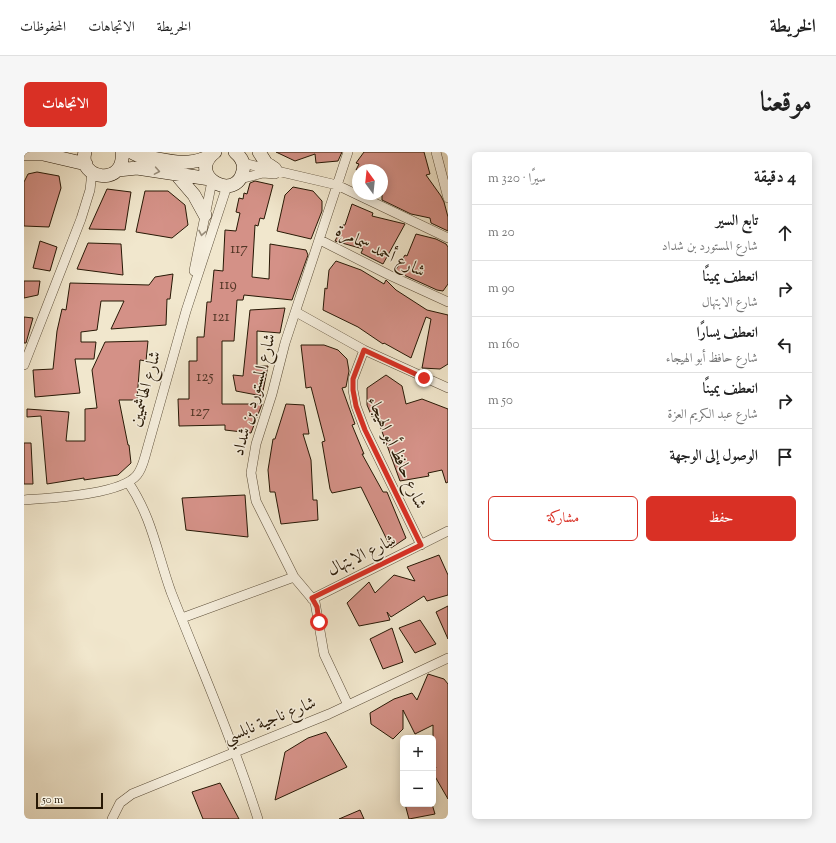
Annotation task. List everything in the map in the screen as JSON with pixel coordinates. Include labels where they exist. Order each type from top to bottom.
[{"type":"main road","points":[[112,173],[123,158],[122,152]]},
{"type":"main road","points":[[132,152],[137,155],[187,163],[202,160],[213,153]]},
{"type":"main road","points":[[259,152],[266,163],[275,169]]},
{"type":"main road","points":[[211,180],[206,167],[213,153]]},
{"type":"main road","points":[[24,154],[43,154],[88,163],[112,173],[137,168],[211,180],[219,185],[227,186],[234,184],[240,179],[242,174],[241,157]]},
{"type":"main road","points":[[176,174],[194,195],[205,215]]},
{"type":"street","name":"شارع المستورد بن شداد","points":[[348,152],[296,312],[256,444],[251,473],[256,501],[294,577],[312,598],[318,613],[324,654],[348,705]]},
{"type":"street","points":[[436,152],[448,198]]},
{"type":"street","points":[[241,157],[275,169],[337,185],[448,238]]},
{"type":"street","points":[[24,366],[70,248],[90,190],[88,163]]},
{"type":"street","points":[[90,190],[112,173]]},
{"type":"street","points":[[240,179],[262,173],[295,174]]},
{"type":"street","name":"شارع الهاشميين","points":[[186,311],[211,180]]},
{"type":"street","name":"شارع الهاشميين","points":[[128,482],[137,475],[146,453],[186,311],[227,186]]},
{"type":"street","name":"شارع أحمد سمامرة","points":[[320,240],[389,275],[448,302]]},
{"type":"street","points":[[296,312],[364,350],[403,369],[448,387]]},
{"type":"street","name":"شارع حافظ أبو الهيجاء","points":[[364,350],[353,379],[353,390],[356,406],[365,430],[421,545]]},
{"type":"street","points":[[24,500],[87,494],[117,487],[128,482],[140,500],[149,520],[161,564],[236,752],[258,819]]},
{"type":"street","name":"شارع الابتهال","points":[[312,598],[448,531]]},
{"type":"street","points":[[182,618],[294,577]]},
{"type":"street","name":"شارع ناجية نابلسي","points":[[112,819],[120,803],[132,794],[236,752],[447,662]]},
{"type":"building","points":[[276,152],[342,152],[338,161],[316,163],[315,154],[295,161]]},
{"type":"building","points":[[364,152],[424,152],[430,174],[426,175],[444,202],[448,217],[448,231],[431,223],[430,218],[411,214],[382,200],[388,200],[388,164],[356,163]]},
{"type":"building","points":[[37,172],[59,176],[61,188],[49,227],[24,226],[24,182],[28,174]]},
{"type":"building","points":[[255,181],[273,185],[264,219],[260,218],[258,226],[255,225],[252,277],[269,279],[270,244],[306,250],[308,255],[292,300],[244,295],[243,300],[237,300],[234,341],[222,341],[222,404],[262,404],[251,433],[225,430],[225,425],[179,426],[178,399],[189,399],[189,361],[197,361],[197,337],[204,337],[207,302],[211,302],[214,270],[223,271],[225,230],[236,231],[240,213],[236,212],[239,198],[243,199],[244,193],[247,194],[250,183]]},
{"type":"building","points":[[293,187],[313,191],[322,201],[322,211],[311,239],[277,231],[285,195]]},
{"type":"building","points":[[107,189],[131,192],[125,230],[89,229]]},
{"type":"building","points":[[145,191],[168,191],[185,205],[188,225],[172,238],[136,232]]},
{"type":"building","points":[[352,204],[373,213],[372,216],[405,224],[383,264],[361,253],[363,249],[335,241],[343,225],[345,225]]},
{"type":"building","points":[[416,234],[436,239],[446,244],[448,247],[448,284],[443,291],[437,290],[395,271],[405,255],[407,256]]},
{"type":"building","points":[[40,241],[57,247],[50,271],[33,268]]},
{"type":"building","points":[[88,243],[121,244],[123,275],[77,269]]},
{"type":"building","points":[[336,261],[361,270],[384,284],[386,280],[396,290],[427,310],[448,315],[448,364],[440,369],[422,368],[431,319],[426,317],[411,358],[384,343],[383,344],[358,327],[323,310],[325,288],[327,289],[329,270]]},
{"type":"building","points":[[173,274],[170,299],[167,299],[166,325],[111,329],[124,301],[101,301],[97,330],[81,332],[81,342],[96,342],[94,359],[75,359],[80,393],[35,397],[33,370],[53,369],[57,331],[62,309],[66,310],[70,283],[149,285],[155,277]]},
{"type":"building","points":[[24,281],[40,281],[38,295],[24,298]]},
{"type":"building","points":[[285,308],[280,333],[257,331],[257,366],[268,366],[262,396],[236,391],[233,375],[243,376],[250,310]]},
{"type":"building","points":[[24,317],[33,318],[26,343],[24,343]]},
{"type":"building","points":[[148,341],[146,361],[140,360],[137,400],[119,400],[129,445],[131,463],[118,475],[84,480],[84,478],[47,484],[41,416],[27,417],[27,409],[69,412],[66,441],[85,441],[85,409],[97,408],[92,370],[105,342]]},
{"type":"building","points":[[301,345],[324,345],[338,350],[347,359],[349,371],[346,387],[342,388],[355,424],[352,425],[364,454],[362,454],[383,492],[387,492],[406,538],[391,548],[361,487],[332,493],[330,489],[322,442],[325,441],[311,387],[306,388]]},
{"type":"building","points":[[386,375],[402,386],[406,404],[422,399],[448,409],[448,482],[446,483],[442,470],[428,473],[429,476],[400,481],[376,415],[372,417],[367,405],[367,388]]},
{"type":"building","points":[[286,404],[304,405],[309,434],[303,434],[311,460],[313,500],[317,500],[318,520],[281,524],[275,492],[270,492],[268,470],[273,439],[275,439]]},
{"type":"building","points":[[24,443],[31,443],[33,484],[24,484]]},
{"type":"building","points":[[245,495],[248,537],[186,530],[182,498]]},
{"type":"building","points":[[439,555],[448,575],[448,595],[427,601],[424,596],[391,617],[387,612],[390,620],[359,626],[347,603],[369,582],[375,593],[394,575],[415,581],[407,567]]},
{"type":"building","points":[[448,606],[448,639],[436,612]]},
{"type":"building","points":[[420,620],[436,644],[415,653],[399,628]]},
{"type":"building","points":[[392,628],[403,662],[383,669],[370,639]]},
{"type":"building","points":[[428,674],[444,679],[448,684],[448,799],[436,778],[436,735],[433,735],[433,725],[415,734],[403,710],[403,729],[393,739],[371,724],[370,713],[394,699],[412,693],[417,700]]},
{"type":"building","points":[[326,732],[347,767],[275,800],[285,752],[308,738]]},
{"type":"building","points":[[220,783],[239,819],[203,819],[192,792]]},
{"type":"building","points":[[406,807],[433,807],[435,814],[409,819]]},
{"type":"building","points":[[360,810],[364,819],[339,819]]},
{"type":"route","points":[[319,622],[317,607],[312,598],[421,545],[365,430],[356,406],[353,390],[353,379],[364,350],[424,378]]}]
